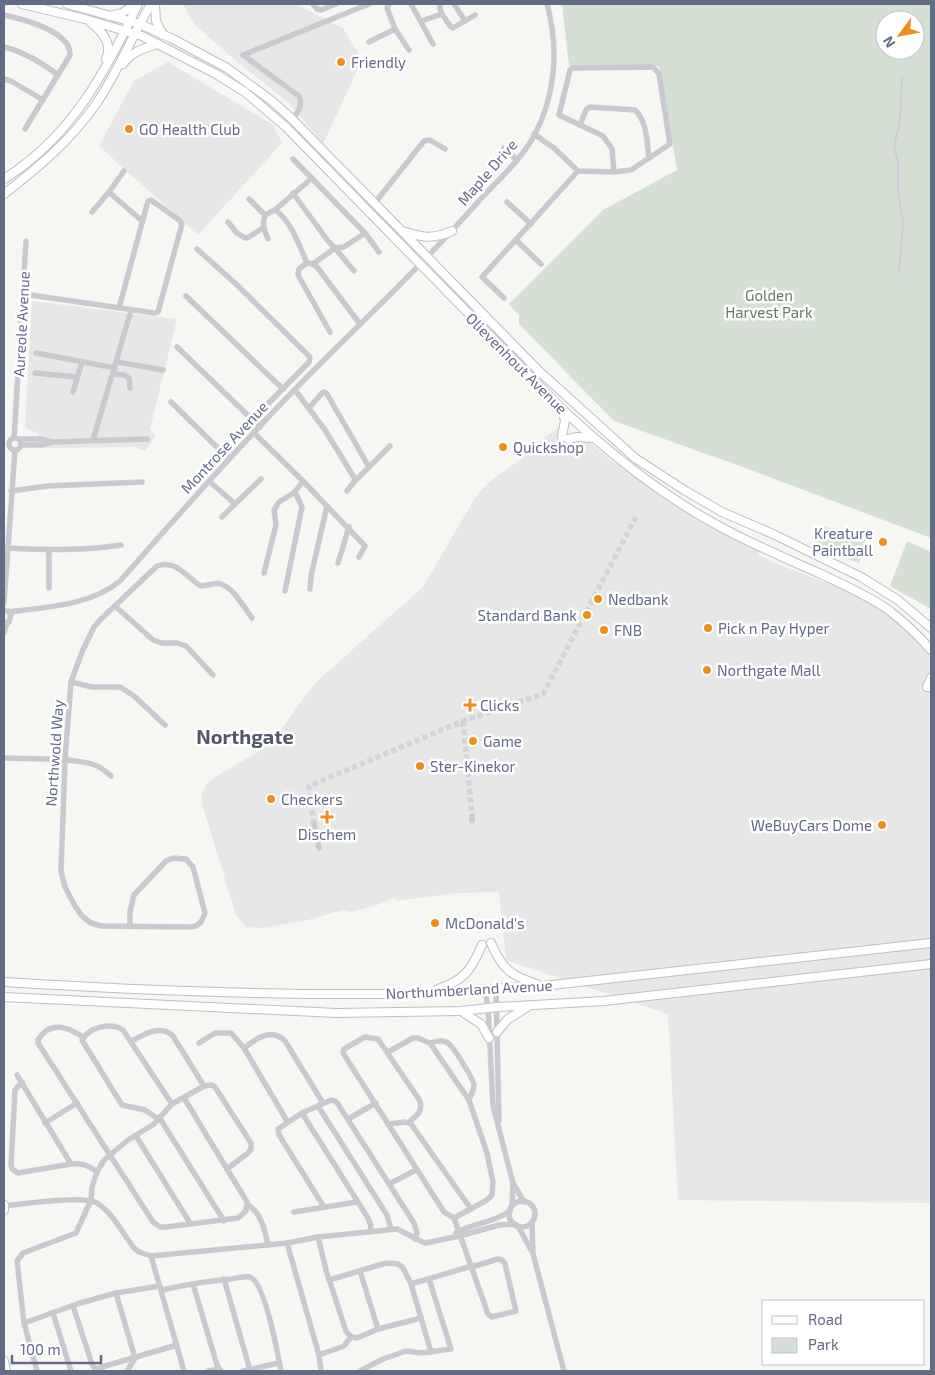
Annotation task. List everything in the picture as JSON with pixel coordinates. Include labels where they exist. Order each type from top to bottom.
[{"type":"main road","name":"Olievenhout Avenue","points":[[22,4],[85,19],[135,34],[216,74],[245,92],[286,126],[420,266],[562,410],[593,438],[630,468],[717,525],[856,590],[890,611],[931,650]]},
{"type":"main road","name":"Olievenhout Avenue","points":[[66,4],[140,24],[227,68],[272,101],[292,119],[539,371],[635,458],[722,512],[773,534],[861,577],[898,600],[931,628]]},
{"type":"main road","points":[[108,16],[122,13],[137,4]]},
{"type":"main road","points":[[4,179],[56,137],[74,117],[91,93],[126,31],[137,4]]},
{"type":"main road","points":[[4,194],[47,160],[63,144],[96,104],[153,4]]},
{"type":"main road","points":[[153,4],[156,21],[163,35]]},
{"type":"main road","points":[[85,19],[101,32],[108,48],[107,55],[91,93]]},
{"type":"main road","points":[[111,79],[131,54],[156,44]]},
{"type":"main road","points":[[400,230],[428,238],[442,236],[452,231]]},
{"type":"main road","points":[[562,410],[565,420],[565,438],[593,438]]},
{"type":"main road","points":[[931,678],[928,688],[931,687]]},
{"type":"main road","points":[[491,943],[496,956],[509,972],[519,978],[544,986]]},
{"type":"main road","name":"Northumberland Avenue","points":[[5,982],[151,991],[427,994],[485,988],[544,986],[931,943]]},
{"type":"main road","points":[[427,994],[461,979],[474,963],[482,945]]},
{"type":"main road","name":"Northumberland Avenue","points":[[6,998],[336,1013],[461,1011],[604,1001],[931,964]]},
{"type":"main road","points":[[497,1032],[508,1019],[530,1005]]},
{"type":"main road","points":[[461,1011],[481,1024],[489,1038]]},
{"type":"main road","points":[[4,1361],[6,1371]]},
{"type":"street","points":[[313,4],[317,9],[321,10],[336,4]]},
{"type":"street","points":[[286,126],[300,107],[302,102],[299,96],[243,55],[369,4]]},
{"type":"street","points":[[389,4],[387,8],[395,29],[409,50]]},
{"type":"street","points":[[411,4],[433,44]]},
{"type":"street","points":[[440,4],[442,14],[451,27],[476,15]]},
{"type":"street","points":[[454,4],[465,21]]},
{"type":"street","name":"Maple Drive","points":[[420,266],[517,160],[534,134],[550,92],[555,58],[552,20],[547,4]]},
{"type":"street","points":[[421,21],[442,14]]},
{"type":"street","points":[[4,15],[32,22],[64,40],[69,48],[70,55],[25,129]]},
{"type":"street","points":[[369,42],[395,29]]},
{"type":"street","points":[[4,47],[17,50],[34,58],[58,74]]},
{"type":"street","points":[[534,134],[554,148],[578,172],[614,172],[635,168],[668,146],[670,142],[659,74],[653,68],[571,69],[560,115],[580,126],[600,133],[606,138],[612,150],[614,172]]},
{"type":"street","points":[[4,79],[43,100]]},
{"type":"street","points":[[580,126],[586,110],[590,107],[635,110],[644,125],[650,158]]},
{"type":"street","points":[[374,204],[424,140],[430,140],[445,149]]},
{"type":"street","points":[[504,148],[517,160]]},
{"type":"street","points":[[293,159],[365,233],[379,252]]},
{"type":"street","points":[[92,212],[124,171]]},
{"type":"street","points":[[504,298],[482,276],[578,172]]},
{"type":"street","points":[[265,215],[275,210],[312,178]]},
{"type":"street","points":[[109,192],[142,221]]},
{"type":"street","points":[[293,194],[328,241],[354,271]]},
{"type":"street","points":[[249,199],[265,215]]},
{"type":"street","points":[[23,294],[120,308],[155,313],[158,312],[181,227],[179,220],[151,200],[148,201],[142,221],[120,308]]},
{"type":"street","points":[[507,202],[531,224]]},
{"type":"street","points":[[275,210],[287,224],[310,263],[360,324]]},
{"type":"street","points":[[265,215],[263,228],[268,239]]},
{"type":"street","points":[[228,222],[237,233],[245,238],[263,228]]},
{"type":"street","points":[[330,332],[298,275],[299,269],[335,248],[344,247],[365,233]]},
{"type":"street","points":[[516,240],[541,264]]},
{"type":"street","name":"Aureole Avenue","points":[[18,441],[26,241]]},
{"type":"street","points":[[197,249],[309,355],[309,362],[252,420]]},
{"type":"street","name":"Montrose Avenue","points":[[7,616],[27,610],[87,599],[102,593],[114,585],[295,390],[420,266]]},
{"type":"street","points":[[186,296],[283,389]]},
{"type":"street","points":[[93,440],[130,314]]},
{"type":"street","points":[[177,346],[260,427]]},
{"type":"street","points":[[36,353],[115,368],[163,370]]},
{"type":"street","points":[[73,392],[82,362]]},
{"type":"street","points":[[115,368],[130,378],[130,388]]},
{"type":"street","points":[[35,373],[78,377]]},
{"type":"street","points":[[295,390],[333,442],[356,480]]},
{"type":"street","points":[[308,408],[322,393],[327,394],[370,466]]},
{"type":"street","points":[[171,402],[229,459]]},
{"type":"street","points":[[254,433],[349,527],[365,546],[359,557]]},
{"type":"street","points":[[15,450],[6,444],[10,440],[41,439],[52,442],[147,439]]},
{"type":"street","points":[[4,633],[7,616],[4,600],[11,491],[15,450],[19,448],[18,441]]},
{"type":"street","points":[[347,491],[390,446]]},
{"type":"street","points":[[222,517],[261,479]]},
{"type":"street","points":[[264,573],[276,525],[274,510],[279,502],[295,492],[303,480]]},
{"type":"street","points":[[209,481],[235,504]]},
{"type":"street","points":[[11,491],[48,486],[142,482]]},
{"type":"street","points":[[285,591],[302,507],[295,492]]},
{"type":"street","points":[[310,589],[311,576],[328,506]]},
{"type":"street","points":[[338,563],[349,527]]},
{"type":"street","points":[[8,548],[48,550],[100,548],[121,545]]},
{"type":"street","points":[[48,550],[49,588]]},
{"type":"street","name":"Northwold Way","points":[[130,925],[101,926],[90,923],[75,906],[65,887],[61,871],[65,760],[71,682],[82,652],[94,627],[157,566],[168,563],[201,586],[221,584],[237,598],[252,618]]},
{"type":"street","points":[[115,606],[153,640],[186,646],[213,675]]},
{"type":"street","points":[[71,682],[92,687],[120,687],[134,696],[165,725]]},
{"type":"street","points":[[4,758],[65,760],[97,766],[111,776]]},
{"type":"street","points":[[314,824],[319,848]]},
{"type":"street","points":[[173,858],[186,859],[190,862],[205,913],[201,922],[196,926],[180,928],[130,925],[130,912],[134,895],[162,864],[173,858]]},
{"type":"street","points":[[485,988],[488,1008],[492,1098],[513,1183],[524,1202]]},
{"type":"street","points":[[496,988],[499,1128]]},
{"type":"street","points":[[83,1037],[62,1026],[45,1032],[38,1040],[38,1044],[153,1222],[160,1227],[224,1221],[243,1215],[248,1205]]},
{"type":"street","points":[[83,1037],[102,1026],[118,1026],[127,1033],[172,1104]]},
{"type":"street","points":[[132,1041],[148,1032],[168,1032],[173,1036],[204,1086]]},
{"type":"street","points":[[199,1043],[216,1033],[231,1033],[244,1048],[288,1122]]},
{"type":"street","points":[[244,1048],[268,1034],[281,1036],[285,1040],[320,1105],[389,1220],[391,1229]]},
{"type":"street","points":[[83,1037],[82,1040],[122,1105],[145,1110],[158,1118],[224,1221]]},
{"type":"street","points":[[388,1124],[409,1122],[420,1112],[422,1107],[378,1039],[365,1037],[344,1049],[343,1053],[376,1103],[388,1124],[416,1170],[444,1212],[454,1218],[472,1266],[490,1316],[495,1317],[516,1311],[505,1264],[502,1260],[472,1266],[411,1284]]},
{"type":"street","points":[[388,1052],[413,1038],[430,1043],[469,1100],[488,1153],[493,1182],[490,1196],[454,1218]]},
{"type":"street","points":[[430,1043],[440,1040],[449,1044],[469,1073],[474,1083],[469,1100]]},
{"type":"street","points":[[18,1075],[71,1164]]},
{"type":"street","points":[[22,1082],[15,1090],[12,1169],[18,1173],[80,1163],[89,1166],[97,1172]]},
{"type":"street","points":[[37,1371],[24,1323],[17,1267],[19,1257],[23,1253],[76,1233],[91,1200],[92,1187],[97,1172],[104,1160],[154,1124],[172,1104],[204,1086],[212,1085],[251,1143],[251,1149],[248,1153],[227,1169]]},
{"type":"street","points":[[184,1098],[248,1205],[259,1217],[268,1245]]},
{"type":"street","points":[[324,1207],[279,1136],[278,1129],[302,1113],[335,1101],[416,1226],[417,1233],[415,1238]]},
{"type":"street","points":[[45,1122],[77,1103]]},
{"type":"street","points":[[348,1119],[376,1103]]},
{"type":"street","points":[[302,1113],[370,1222],[370,1231]]},
{"type":"street","points":[[409,1122],[471,1209]]},
{"type":"street","points":[[136,1136],[190,1223]]},
{"type":"street","points":[[389,1184],[416,1170]]},
{"type":"street","points":[[513,1183],[510,1218],[534,1254]]},
{"type":"street","points":[[4,1206],[40,1202],[91,1200],[103,1207],[134,1248],[151,1256],[288,1243],[391,1229],[402,1230],[425,1243],[493,1223],[516,1203],[528,1203],[533,1209],[534,1217],[532,1222],[534,1254],[564,1371]]},
{"type":"street","points":[[294,1212],[357,1202]]},
{"type":"street","points":[[493,1223],[527,1226],[532,1222]]},
{"type":"street","points":[[318,1238],[346,1331],[351,1337],[356,1338],[421,1318]]},
{"type":"street","points":[[288,1243],[319,1355],[321,1371]]},
{"type":"street","points":[[151,1256],[184,1371]]},
{"type":"street","points":[[330,1280],[386,1263],[398,1264],[403,1268],[411,1284],[431,1352]]},
{"type":"street","points":[[360,1271],[378,1330]]},
{"type":"street","points":[[24,1323],[116,1293],[224,1279],[250,1278],[259,1286],[265,1302],[281,1371]]},
{"type":"street","points":[[224,1279],[250,1370]]},
{"type":"street","points":[[360,1371],[383,1359],[403,1352],[431,1352],[450,1349],[429,1279]]},
{"type":"street","points":[[193,1284],[220,1370],[208,1371]]},
{"type":"street","points":[[116,1293],[135,1358],[127,1371]]},
{"type":"street","points":[[73,1306],[94,1367],[98,1369],[177,1345]]},
{"type":"street","points":[[53,1313],[70,1371]]},
{"type":"street","points":[[319,1355],[344,1346],[351,1337]]},
{"type":"street","points":[[243,1371],[280,1363]]},
{"type":"shaded area","points":[[183,4],[295,4],[343,28],[362,60],[323,144],[290,104],[194,24]]},
{"type":"shaded area","points":[[168,62],[273,125],[282,143],[198,235],[99,146],[134,81]]},
{"type":"shaded area","points":[[32,301],[177,319],[150,429],[156,436],[145,451],[134,447],[38,448],[39,434],[25,427]]},
{"type":"shaded area","points":[[559,426],[570,441],[588,441],[608,458],[651,486],[661,496],[693,516],[706,521],[758,550],[760,556],[863,597],[909,630],[931,656],[931,1203],[678,1200],[668,1014],[506,960],[499,892],[457,893],[397,901],[393,898],[375,906],[349,912],[343,910],[304,921],[262,928],[246,927],[236,915],[202,804],[202,794],[206,785],[215,777],[273,741],[310,689],[423,587],[482,489],[524,457],[537,443]]},
{"type":"green space","name":"Golden Harvest Park","points":[[562,4],[931,4],[931,538],[614,421],[519,324],[519,315],[509,304],[603,210],[677,170],[659,66],[569,66]]},
{"type":"green space","points":[[823,526],[866,539],[859,563],[814,547]]},
{"type":"green space","points":[[907,541],[931,552],[931,609],[890,586]]},
{"type":"waterway","points":[[899,273],[903,223],[898,191],[898,162],[894,147],[900,121],[902,78]]},
{"type":"tunnel","points":[[314,824],[309,786],[463,721],[543,694],[636,517]]},
{"type":"tunnel","points":[[463,721],[472,816]]},
{"type":"place","name":"Friendly","points":[[341,62]]},
{"type":"place","name":"GO Health Club","points":[[129,129]]},
{"type":"place","name":"Quickshop","points":[[503,447]]},
{"type":"place","name":"Kreature Paintball","points":[[883,542]]},
{"type":"place","name":"Nedbank","points":[[598,599]]},
{"type":"place","name":"Standard Bank","points":[[587,615]]},
{"type":"place","name":"Pick n Pay Hyper","points":[[708,628]]},
{"type":"place","name":"FNB","points":[[604,630]]},
{"type":"place","name":"Northgate Mall","points":[[707,670]]},
{"type":"place","name":"Clicks","points":[[470,705]]},
{"type":"place","name":"Game","points":[[473,741]]},
{"type":"place","name":"Ster-Kinekor","points":[[420,766]]},
{"type":"place","name":"Checkers","points":[[271,799]]},
{"type":"place","name":"Dischem","points":[[327,817]]},
{"type":"place","name":"WeBuyCars Dome","points":[[882,825]]},
{"type":"place","name":"McDonald's","points":[[435,923]]},
{"type":"district","name":"Northgate","points":[[245,736]]}]
